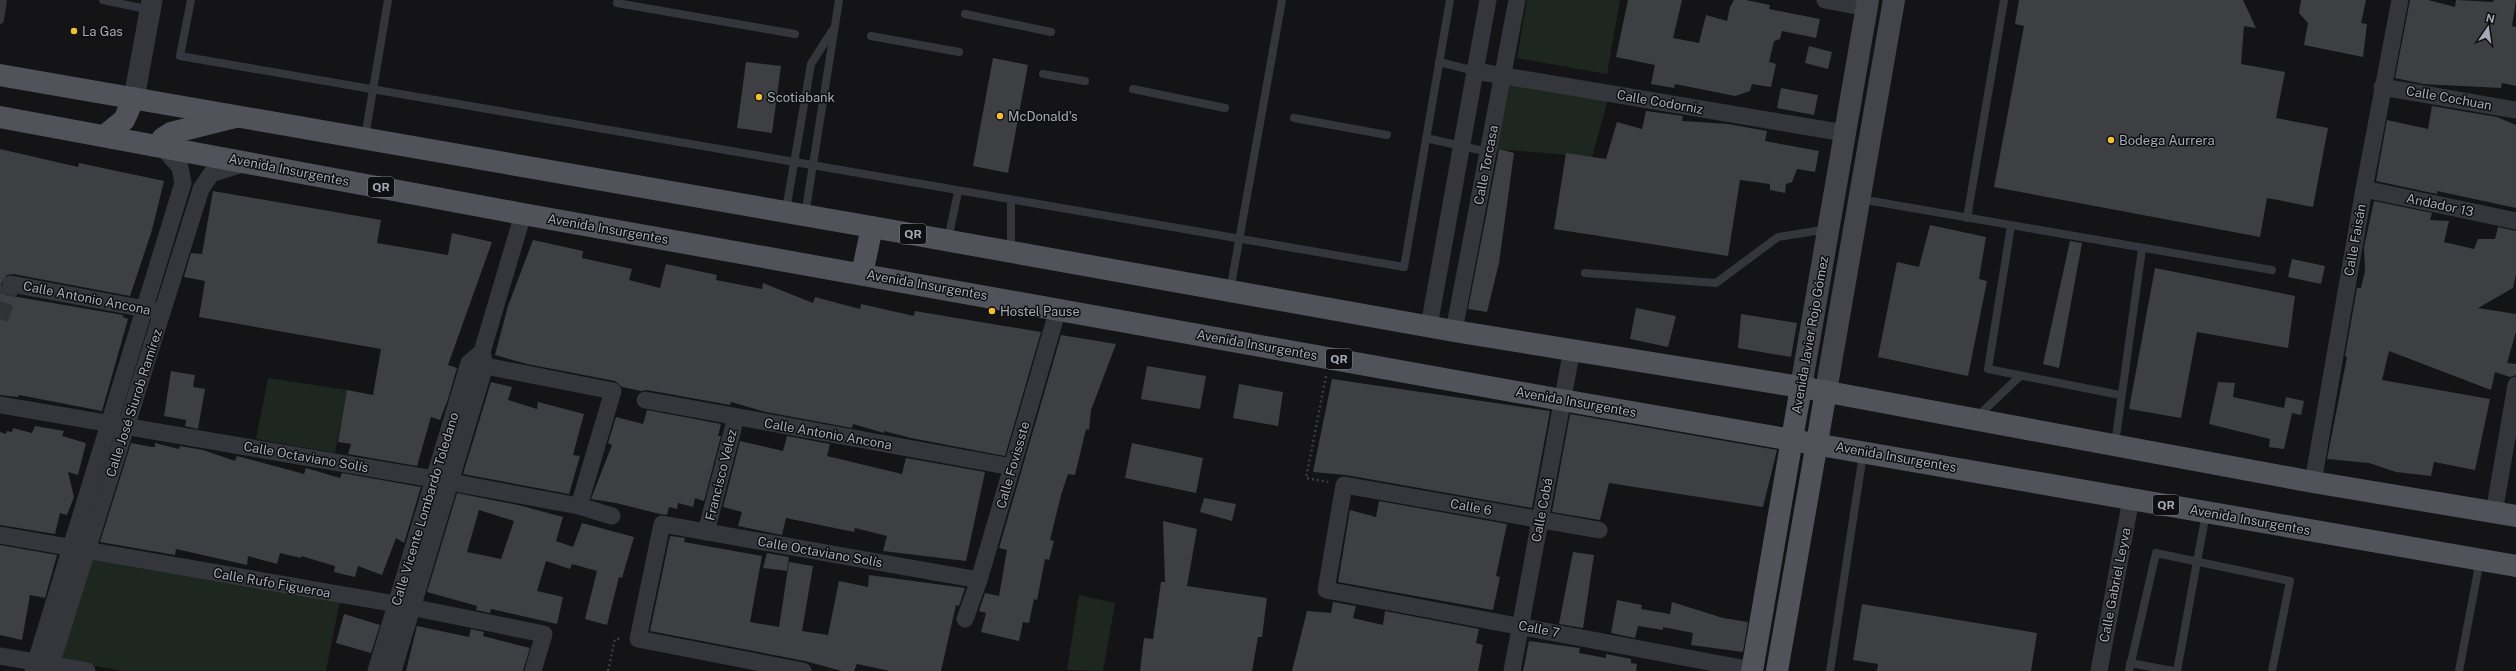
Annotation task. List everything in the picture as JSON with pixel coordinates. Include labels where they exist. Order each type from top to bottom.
[{"type":"main road","name":"Avenida Javier Rojo Gómez","points":[[1777,671],[1894,0]]},
{"type":"main road","name":"Avenida Javier Rojo Gómez","points":[[1752,671],[1867,4]]},
{"type":"main road","name":"QR","points":[[0,75],[948,240],[1454,331],[1801,386],[2313,482],[2516,516]]},
{"type":"main road","points":[[104,136],[124,120],[134,98]]},
{"type":"main road","points":[[161,146],[163,138],[171,133],[240,116]]},
{"type":"main road","name":"Avenida Insurgentes","points":[[0,117],[523,214],[1562,400],[1792,438],[2516,566]]},
{"type":"main road","points":[[862,274],[872,227]]},
{"type":"street","name":"Calle Torcasa","points":[[1429,326],[1488,0]]},
{"type":"street","name":"Calle Torcasa","points":[[1454,331],[1517,0]]},
{"type":"street","points":[[1825,0],[1867,4]]},
{"type":"street","name":"Calle Faisán","points":[[2313,482],[2382,87],[2400,0]]},
{"type":"street","points":[[134,98],[152,5]]},
{"type":"street","name":"Calle Codorniz","points":[[1475,71],[1845,133]]},
{"type":"street","name":"Calle Cochuan","points":[[2382,87],[2516,110]]},
{"type":"street","name":"Calle José Siurob Ramírez","points":[[79,550],[109,423],[183,183],[180,167],[161,146]]},
{"type":"street","name":"Calle José Siurob Ramírez","points":[[42,667],[79,550],[126,427],[201,189],[211,174],[248,162]]},
{"type":"street","name":"Andador 13","points":[[2364,189],[2516,221]]},
{"type":"street","name":"Calle Vicente Lombardo Toledano","points":[[376,671],[404,606],[523,214]]},
{"type":"street","name":"Calle Antonio Ancona","points":[[11,285],[145,308],[162,313]]},
{"type":"street","name":"Calle Fovissste","points":[[965,619],[979,580],[1058,309]]},
{"type":"street","name":"Calle Cobá","points":[[1512,671],[1572,349]]},
{"type":"street","points":[[479,360],[613,392],[579,506]]},
{"type":"street","points":[[2494,512],[2516,385]]},
{"type":"street","name":"Calle Antonio Ancona","points":[[645,400],[1012,467]]},
{"type":"street","name":"Calle Octaviano Solís","points":[[0,405],[442,480],[579,506],[612,516]]},
{"type":"street","name":"Francisco Velez","points":[[706,532],[736,417]]},
{"type":"street","name":"Calle 6","points":[[1344,485],[1599,530]]},
{"type":"street","name":"Calle 7","points":[[1344,485],[1326,590],[1520,625],[1752,671]]},
{"type":"street","name":"Calle Gabriel Leyva","points":[[2099,671],[2131,499]]},
{"type":"street","name":"Calle Octaviano Solís","points":[[803,671],[638,639],[662,524],[979,580]]},
{"type":"street","name":"Calle Rufo Figueroa","points":[[0,535],[404,606],[544,634],[533,671]]},
{"type":"street","name":"Calle Vicente Lombardo Toledano","points":[[393,671],[404,606]]},
{"type":"street","points":[[0,656],[42,667],[87,671]]},
{"type":"lane","points":[[0,20],[3,0]]},
{"type":"lane","points":[[103,0],[152,5]]},
{"type":"lane","points":[[190,0],[180,56],[794,164],[1404,267],[1450,0]]},
{"type":"lane","points":[[365,138],[388,0]]},
{"type":"lane","points":[[795,214],[813,167],[839,0]]},
{"type":"lane","points":[[1230,291],[1282,0]]},
{"type":"lane","points":[[1967,218],[2004,0]]},
{"type":"lane","points":[[617,3],[795,34]]},
{"type":"lane","points":[[965,14],[1051,32]]},
{"type":"lane","points":[[795,214],[794,164],[810,64],[834,28]]},
{"type":"lane","points":[[871,36],[959,52]]},
{"type":"lane","points":[[1439,62],[1475,71]]},
{"type":"lane","points":[[1043,74],[1085,81]]},
{"type":"lane","points":[[1133,89],[1225,108]]},
{"type":"lane","points":[[1294,118],[1387,135]]},
{"type":"lane","points":[[1426,138],[1488,152]]},
{"type":"lane","points":[[948,240],[958,192]]},
{"type":"lane","points":[[1859,198],[2142,249],[2272,270]]},
{"type":"lane","points":[[1011,201],[1011,252]]},
{"type":"lane","points":[[2011,226],[1988,369],[2120,395]]},
{"type":"lane","points":[[1585,273],[1716,283],[1778,237],[1828,229]]},
{"type":"lane","points":[[2115,444],[2120,395],[2142,249]]},
{"type":"lane","points":[[1975,418],[2020,376]]},
{"type":"lane","points":[[1830,671],[1864,451]]},
{"type":"lane","points":[[2177,671],[2206,512]]},
{"type":"lane","points":[[2173,671],[2130,667],[2156,554],[2197,561],[2290,581],[2272,671]]},
{"type":"lane","points":[[2458,671],[2480,560]]},
{"type":"path","points":[[1329,358],[1306,478],[1344,485]]},
{"type":"path","points":[[608,671],[616,639]]},
{"type":"shaded area","points":[[1527,0],[1620,0],[1607,74],[1517,58]]},
{"type":"shaded area","points":[[1510,83],[1608,99],[1592,157],[1496,149]]},
{"type":"shaded area","points":[[268,378],[347,390],[335,453],[256,439]]},
{"type":"shaded area","points":[[91,558],[340,601],[326,671],[124,671],[61,660]]},
{"type":"shaded area","points":[[1079,595],[1115,603],[1103,671],[1067,670]]},
{"type":"building","points":[[1628,0],[1682,0],[1673,38],[1699,43],[1706,15],[1727,21],[1730,7],[1734,0],[1746,0],[1770,5],[1769,9],[1820,19],[1816,38],[1782,31],[1780,39],[1774,41],[1769,62],[1776,64],[1771,87],[1752,84],[1750,91],[1735,96],[1675,84],[1674,88],[1651,84],[1655,65],[1616,57]]},
{"type":"building","points":[[2019,0],[2243,0],[2256,28],[2244,26],[2241,64],[2285,72],[2276,118],[2328,128],[2313,207],[2267,198],[2260,237],[1994,187],[2024,26],[2015,24]]},
{"type":"building","points":[[2301,0],[2366,0],[2361,23],[2367,24],[2363,57],[2304,45],[2308,23],[2299,13]]},
{"type":"building","points":[[2410,0],[2428,0],[2455,7],[2456,0],[2493,2],[2494,0],[2516,0],[2512,26],[2516,27],[2516,86],[2502,83],[2501,88],[2423,84],[2395,78]]},
{"type":"building","points":[[1809,46],[1832,52],[1828,69],[1805,63]]},
{"type":"building","name":"McDonald's","points":[[993,58],[1028,65],[1008,173],[973,166]]},
{"type":"building","name":"Scotiabank","points":[[746,62],[781,66],[772,133],[737,128]]},
{"type":"building","points":[[1781,88],[1818,95],[1814,115],[1777,108]]},
{"type":"building","points":[[2432,106],[2497,117],[2516,125],[2516,208],[2437,191],[2437,194],[2376,181],[2387,120],[2428,129]]},
{"type":"building","points":[[1646,111],[1683,116],[1682,121],[1728,124],[1767,131],[1765,141],[1819,151],[1815,172],[1797,169],[1792,182],[1786,184],[1785,193],[1770,190],[1770,184],[1740,180],[1728,256],[1554,229],[1566,153],[1606,159],[1617,122],[1642,129]]},
{"type":"building","points":[[0,149],[78,167],[79,163],[164,181],[152,230],[130,296],[13,274],[7,275],[1,284],[2,291],[6,295],[123,315],[123,317],[128,319],[102,411],[19,395],[18,397],[0,395]]},
{"type":"building","points":[[1499,149],[1514,153],[1499,263],[1487,312],[1468,309]]},
{"type":"building","points":[[213,191],[381,220],[377,243],[448,255],[452,233],[492,242],[448,365],[457,368],[448,399],[440,420],[431,417],[417,466],[348,454],[351,444],[338,442],[347,390],[373,395],[381,349],[199,317],[205,281],[184,277],[191,253],[202,254]]},
{"type":"building","points":[[2374,201],[2432,213],[2430,220],[2449,221],[2444,242],[2474,249],[2478,239],[2495,239],[2498,227],[2516,231],[2516,274],[2513,288],[2478,308],[2516,314],[2516,332],[2507,363],[2516,364],[2516,375],[2510,377],[2495,372],[2491,390],[2389,351],[2382,380],[2490,399],[2475,470],[2434,462],[2431,476],[2396,472],[2369,463],[2327,459],[2347,357],[2345,356],[2357,288],[2361,288],[2365,271],[2364,247]]},
{"type":"building","points":[[1930,225],[1986,237],[1979,279],[1987,281],[1968,376],[1878,357],[1897,262],[1919,267]]},
{"type":"building","points":[[533,240],[583,251],[582,258],[632,269],[629,280],[660,288],[666,264],[717,275],[716,280],[762,289],[763,283],[813,303],[815,297],[860,309],[861,304],[914,316],[915,311],[1041,332],[1005,456],[911,438],[884,431],[884,433],[853,424],[852,428],[766,412],[731,402],[730,405],[647,390],[641,391],[622,387],[615,381],[527,364],[495,355],[508,306]]},
{"type":"building","points":[[2070,241],[2082,243],[2059,368],[2043,364]]},
{"type":"building","points":[[2292,259],[2325,266],[2321,284],[2288,277]]},
{"type":"building","points":[[2155,268],[2295,296],[2288,348],[2197,332],[2181,418],[2129,409]]},
{"type":"building","points":[[1636,308],[1676,316],[1668,347],[1630,339]]},
{"type":"building","points":[[1741,314],[1797,323],[1791,357],[1738,348]]},
{"type":"building","points":[[1061,335],[1116,344],[1091,410],[1089,430],[1086,429],[1075,475],[1068,474],[1061,495],[1050,540],[1054,541],[1049,560],[1045,559],[1037,600],[1034,599],[1029,623],[1023,622],[1019,641],[981,632],[986,613],[979,611],[985,593],[999,596],[1007,550],[999,548]]},
{"type":"building","points":[[1147,366],[1206,376],[1200,409],[1141,399]]},
{"type":"building","points":[[171,371],[195,375],[193,387],[205,389],[198,429],[185,426],[186,420],[164,416]]},
{"type":"building","points":[[1332,379],[1550,411],[1532,508],[1346,475],[1313,472]]},
{"type":"building","points":[[491,382],[512,387],[508,400],[537,409],[538,402],[584,414],[573,455],[580,456],[569,494],[463,474]]},
{"type":"building","points":[[2218,382],[2235,383],[2233,397],[2284,408],[2286,397],[2304,401],[2301,415],[2292,413],[2284,449],[2269,447],[2270,439],[2209,424]]},
{"type":"building","points":[[1239,384],[1283,392],[1278,426],[1233,418]]},
{"type":"building","points":[[647,410],[721,424],[718,436],[721,436],[704,501],[695,498],[693,507],[678,503],[677,509],[669,507],[667,515],[616,503],[591,499],[612,445],[608,443],[616,417],[643,424]]},
{"type":"building","points":[[1570,414],[1777,450],[1763,507],[1609,483],[1600,520],[1552,512]]},
{"type":"building","points":[[35,426],[64,431],[62,436],[86,443],[78,475],[68,472],[74,497],[67,515],[60,513],[55,534],[0,525],[0,432],[6,434],[7,431],[12,432],[13,428],[32,433]]},
{"type":"building","points":[[787,436],[830,444],[827,456],[902,474],[906,458],[985,472],[966,561],[883,551],[887,536],[855,528],[854,532],[786,518],[782,535],[738,526],[742,512],[723,507],[740,441],[783,451]]},
{"type":"building","points":[[131,443],[155,447],[155,443],[179,449],[180,446],[203,450],[235,461],[237,456],[304,474],[306,468],[340,478],[342,473],[421,487],[404,543],[396,538],[382,575],[358,566],[355,577],[334,572],[335,566],[301,556],[301,558],[280,553],[277,564],[248,556],[247,565],[176,549],[175,555],[100,542]]},
{"type":"building","points":[[1132,443],[1203,458],[1196,493],[1125,478]]},
{"type":"building","points":[[457,493],[518,505],[563,517],[556,541],[573,547],[582,523],[634,537],[622,578],[619,577],[607,625],[585,619],[597,571],[572,564],[570,569],[546,561],[537,591],[563,597],[557,624],[491,609],[490,613],[476,610],[477,606],[427,592]],"holes":[[[479,510],[514,521],[501,559],[467,552]]]},
{"type":"building","points":[[1204,498],[1236,504],[1232,521],[1200,512]]},
{"type":"building","points":[[1379,501],[1507,524],[1496,576],[1500,577],[1493,610],[1338,582],[1350,510],[1376,517]]},
{"type":"building","points":[[1163,521],[1197,529],[1187,586],[1267,598],[1262,637],[1258,637],[1252,671],[1140,671],[1144,638],[1153,639],[1161,582],[1165,582]]},
{"type":"building","points":[[670,536],[685,538],[684,542],[762,556],[750,622],[779,627],[789,562],[813,566],[802,631],[828,635],[839,581],[868,587],[869,575],[965,588],[959,606],[956,605],[941,671],[890,671],[857,664],[854,671],[842,671],[805,661],[650,631]]},
{"type":"building","points":[[0,545],[57,555],[45,598],[30,595],[22,640],[0,635]]},
{"type":"building","points":[[1573,552],[1594,555],[1583,628],[1559,624]]},
{"type":"building","points":[[767,553],[789,557],[787,571],[763,568]]},
{"type":"building","points":[[1617,600],[1642,605],[1641,609],[1670,614],[1672,602],[1723,618],[1748,622],[1743,652],[1691,645],[1693,633],[1663,627],[1663,630],[1638,626],[1635,638],[1611,633]]},
{"type":"building","points":[[1333,602],[1356,606],[1353,618],[1383,625],[1385,611],[1479,629],[1476,643],[1483,645],[1478,671],[1292,671],[1307,611],[1331,613]]},
{"type":"building","points":[[1862,604],[2037,633],[2031,671],[1877,671],[1878,664],[1853,660]]},
{"type":"building","points":[[344,614],[380,625],[371,653],[336,643]]},
{"type":"building","points":[[417,626],[469,637],[471,629],[484,632],[483,636],[530,648],[523,671],[406,671]]},
{"type":"building","points":[[1529,641],[1580,648],[1579,653],[1606,658],[1606,654],[1631,659],[1631,663],[1637,664],[1636,671],[1523,671]]},
{"type":"tunnel","points":[[0,319],[11,286]]},
{"type":"place","name":"La Gas","points":[[74,31]]},
{"type":"place","name":"Scotiabank","points":[[759,97]]},
{"type":"place","name":"McDonald's","points":[[1000,116]]},
{"type":"place","name":"Bodega Aurrera","points":[[2111,140]]},
{"type":"place","name":"Hostel Pause","points":[[992,311]]}]
